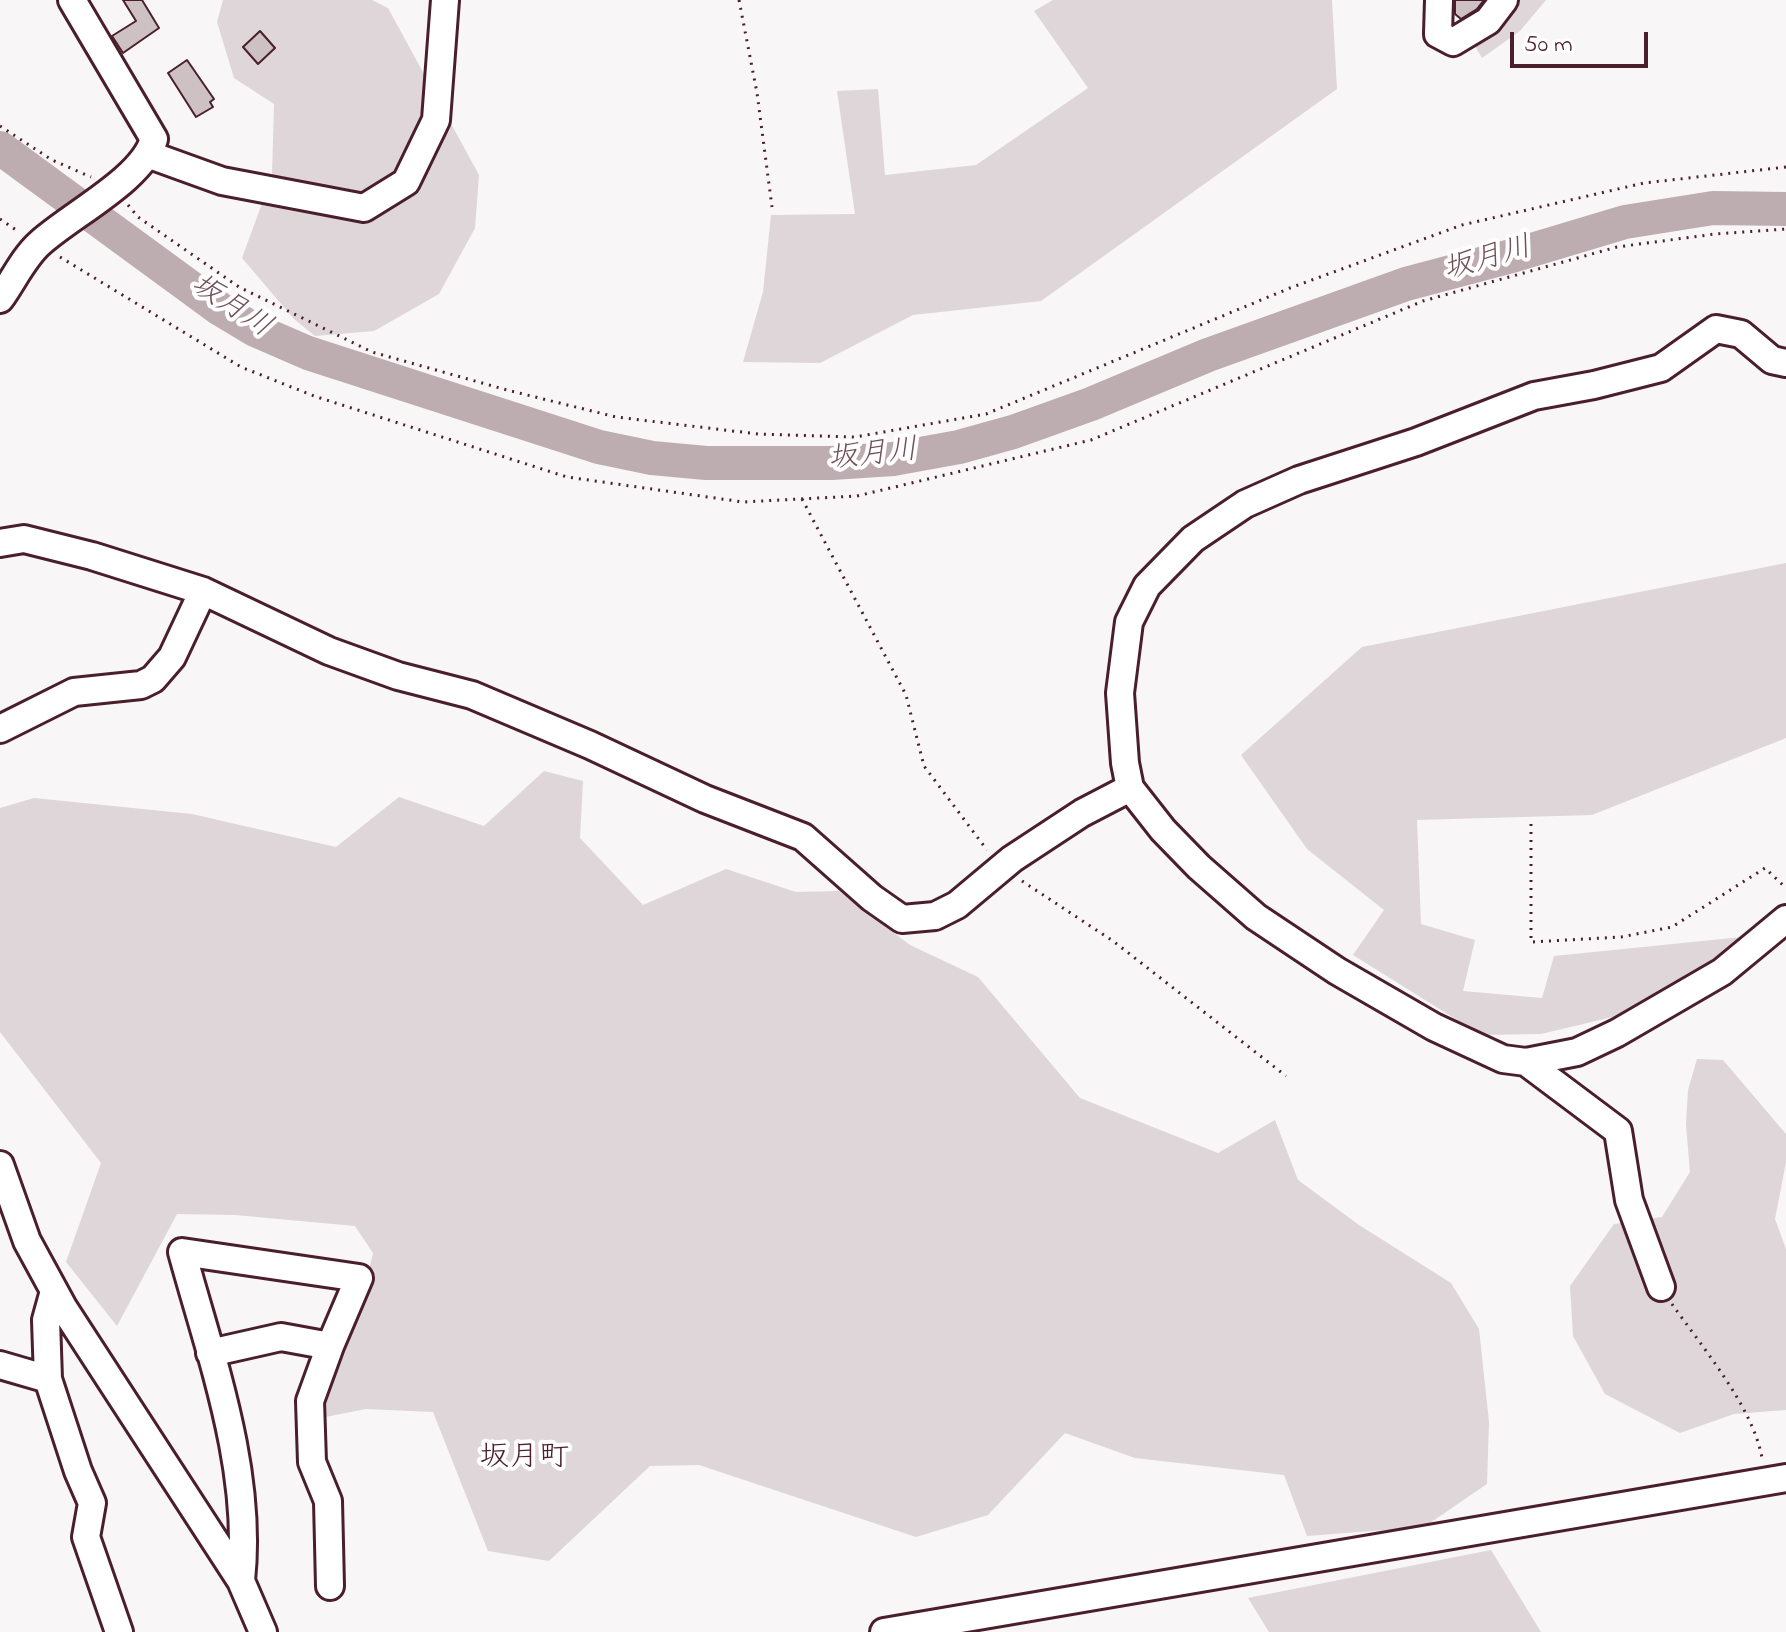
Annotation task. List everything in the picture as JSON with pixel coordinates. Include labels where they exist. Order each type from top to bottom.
[{"type":"street","points":[[0,299],[38,244],[114,188],[150,155],[154,139],[147,122],[72,0]]},
{"type":"street","points":[[150,155],[222,181],[364,208],[406,182],[436,120],[445,0]]},
{"type":"street","points":[[1439,0],[1438,34],[1453,42],[1488,21],[1504,0]]},
{"type":"street","points":[[1786,363],[1772,360],[1741,334],[1716,329],[1661,368],[1534,396],[1416,442],[1299,480],[1245,504],[1193,539],[1147,586],[1129,622],[1120,693],[1130,788],[1163,830],[1199,867],[1256,917],[1337,971],[1434,1027],[1503,1059],[1526,1062],[1577,1052],[1617,1033],[1722,972],[1786,919]]},
{"type":"street","points":[[0,543],[24,539],[92,556],[203,591],[329,651],[398,676],[472,695],[590,745],[705,799],[803,837],[872,898],[902,919],[935,916],[957,905],[1001,868],[1082,813],[1130,788]]},
{"type":"street","points":[[0,729],[74,692],[141,685],[153,679],[172,657],[203,591]]},
{"type":"street","points":[[1526,1062],[1618,1131],[1629,1200],[1661,1287]]},
{"type":"street","points":[[0,1165],[27,1241],[54,1291],[241,1581],[263,1632]]},
{"type":"street","points":[[241,1581],[245,1548],[242,1496],[228,1422],[182,1252],[359,1278],[310,1401],[312,1462],[328,1501],[330,1586]]},
{"type":"street","points":[[54,1291],[46,1320],[48,1379],[78,1471],[92,1503],[86,1537],[119,1632]]},
{"type":"street","points":[[210,1353],[281,1337],[330,1346]]},
{"type":"street","points":[[0,1365],[48,1379]]},
{"type":"street","points":[[884,1632],[1776,1480]]},
{"type":"path","points":[[739,0],[757,93],[772,207]]},
{"type":"path","points":[[0,126],[52,160],[114,188],[138,217],[239,287],[372,352],[616,417],[758,434],[855,437],[986,414],[1290,288],[1462,225],[1644,183],[1786,167]]},
{"type":"path","points":[[38,244],[241,367],[314,396],[567,477],[743,502],[857,496],[1091,440],[1423,301],[1602,251],[1715,234],[1786,229]]},
{"type":"path","points":[[802,499],[906,695],[924,766],[1001,868],[1113,941],[1286,1076]]},
{"type":"path","points":[[1531,824],[1531,942],[1621,937],[1672,927],[1765,868],[1786,888]]},
{"type":"path","points":[[1661,1287],[1719,1370],[1758,1436],[1776,1480]]},
{"type":"shaded area","points":[[223,0],[372,0],[388,8],[479,175],[475,228],[439,294],[374,331],[315,336],[294,319],[242,258],[272,176],[274,104],[234,78],[217,22]]},
{"type":"shaded area","points":[[1053,0],[1332,0],[1337,89],[1041,301],[913,315],[820,363],[743,362],[763,292],[771,215],[855,214],[837,91],[878,89],[885,175],[976,165],[1088,88],[1034,11]]},
{"type":"shaded area","points":[[1510,0],[1546,0],[1520,31],[1482,58],[1470,37]]},
{"type":"shaded area","points":[[1786,563],[1786,738],[1592,815],[1417,820],[1421,924],[1475,940],[1463,991],[1542,998],[1554,956],[1752,936],[1625,1014],[1541,1034],[1481,1035],[1353,955],[1384,910],[1307,849],[1241,755],[1362,647]]},
{"type":"shaded area","points":[[544,771],[583,781],[580,838],[643,905],[726,869],[796,892],[839,891],[910,945],[978,977],[1080,1098],[1218,1153],[1275,1120],[1298,1180],[1359,1225],[1451,1283],[1479,1329],[1489,1422],[1487,1484],[1424,1527],[1307,1536],[1284,1475],[1135,1458],[1065,1433],[988,1515],[916,1537],[699,1465],[650,1466],[549,1561],[488,1551],[433,1412],[366,1409],[320,1418],[341,1318],[360,1308],[373,1253],[355,1226],[235,1215],[177,1214],[117,1326],[66,1262],[101,1163],[0,1032],[0,808],[34,798],[192,814],[336,847],[399,797],[484,826]]},
{"type":"shaded area","points":[[1697,1059],[1723,1060],[1786,1134],[1786,1162],[1775,1219],[1786,1249],[1786,1410],[1734,1414],[1680,1433],[1605,1394],[1573,1336],[1570,1286],[1614,1224],[1662,1217],[1690,1172],[1686,1125],[1688,1090]]},
{"type":"shaded area","points":[[1491,1550],[1541,1632],[1269,1632],[1248,1598]]},
{"type":"building","points":[[123,0],[142,0],[159,28],[123,53],[112,36],[136,21]]},
{"type":"building","points":[[1455,0],[1484,0],[1477,9],[1461,19],[1455,14]]},
{"type":"building","points":[[260,31],[275,48],[258,64],[243,47]]},
{"type":"building","points":[[187,60],[214,99],[210,102],[213,107],[196,117],[168,73]]},
{"type":"waterway","name":"坂月川","points":[[0,148],[220,309],[255,330],[308,353],[599,447],[652,458],[706,463],[832,463],[893,459],[959,447],[1013,432],[1091,404],[1208,355],[1406,284],[1625,222],[1713,208],[1786,209]]},
{"type":"district","name":"坂月町","points":[[524,1460]]}]
